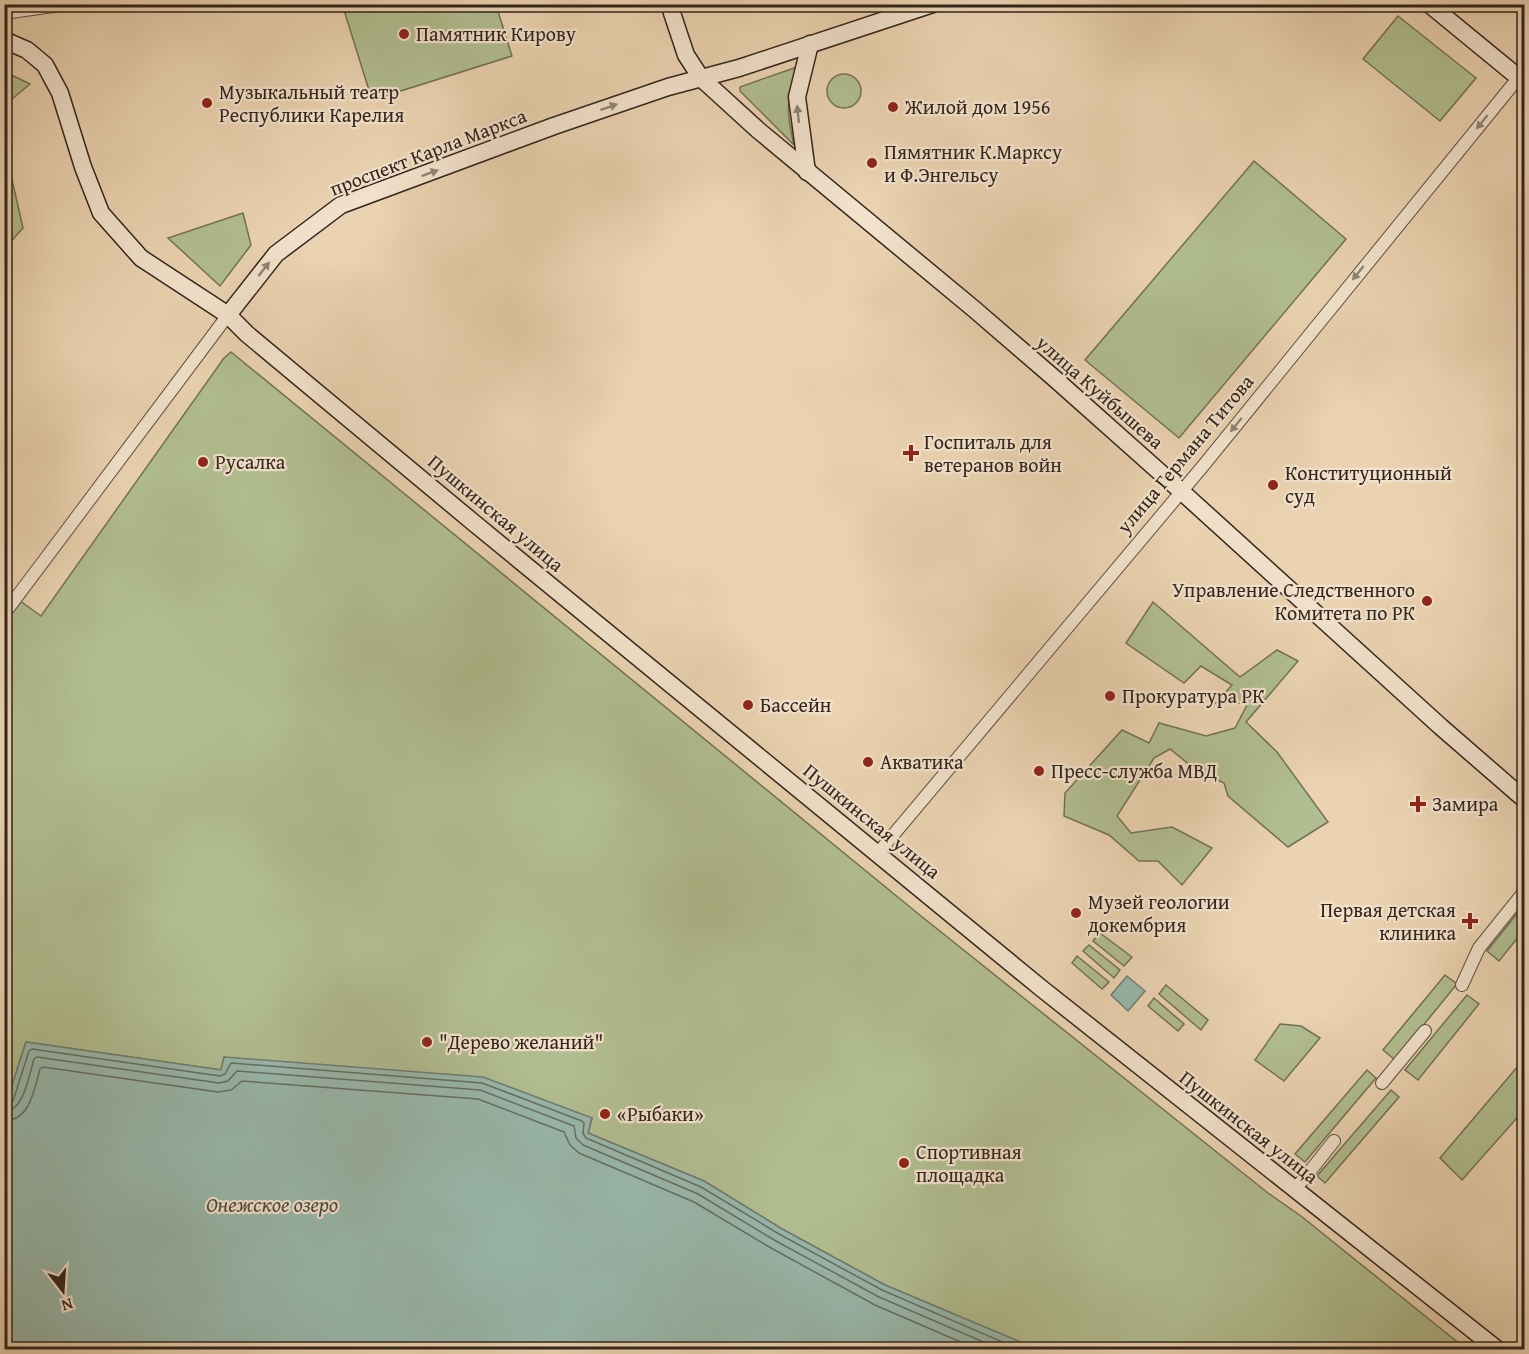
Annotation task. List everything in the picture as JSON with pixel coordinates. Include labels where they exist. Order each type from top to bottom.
[{"type":"street","points":[[4,12],[67,4]]},
{"type":"street","name":"улица Куйбышева","points":[[669,4],[686,55],[701,78],[807,172],[974,309],[1181,490],[1440,727],[1524,799]]},
{"type":"street","name":"проспект Карла Маркса","points":[[4,614],[276,254],[341,205],[554,126],[668,87],[739,68],[933,4]]},
{"type":"street","points":[[1429,4],[1521,79]]},
{"type":"street","name":"Пушкинская улица","points":[[4,39],[27,50],[45,65],[60,93],[83,167],[101,213],[141,258],[228,315],[465,516],[1041,988],[1498,1350]]},
{"type":"street","points":[[807,172],[796,97],[810,44]]},
{"type":"street","name":"улица Германа Титова","points":[[878,853],[1521,79]]},
{"type":"street","points":[[1462,985],[1479,948],[1524,892]]},
{"type":"street","points":[[1382,1083],[1425,1031]]},
{"type":"street","points":[[1293,1189],[1334,1141]]},
{"type":"green space","points":[[363,4],[496,5],[512,56],[372,100],[344,10]]},
{"type":"green space","points":[[1398,16],[1476,78],[1440,121],[1363,59]]},
{"type":"green space","points":[[797,67],[788,106],[794,145],[740,91],[740,87]]},
{"type":"green space","points":[[5,72],[30,84],[5,105]]},
{"type":"green space","points":[[844,74],[856,79],[861,91],[856,103],[844,108],[832,103],[827,91],[832,79]]},
{"type":"green space","points":[[4,144],[23,228],[5,248],[4,248]]},
{"type":"green space","points":[[1254,161],[1346,239],[1179,438],[1085,360]]},
{"type":"green space","points":[[243,213],[251,245],[220,286],[168,238]]},
{"type":"green space","points":[[231,352],[921,916],[1466,1349],[1037,1349],[885,1285],[782,1229],[704,1181],[588,1133],[592,1118],[224,1057],[221,1070],[26,1042],[5,1107],[5,590],[41,616],[224,358]]},
{"type":"green space","points":[[1153,602],[1240,677],[1277,650],[1298,661],[1246,722],[1277,752],[1328,822],[1288,847],[1228,796],[1224,783],[1196,770],[1170,749],[1154,758],[1117,816],[1131,833],[1172,827],[1212,848],[1182,885],[1158,861],[1139,861],[1109,835],[1064,816],[1065,793],[1122,730],[1149,743],[1159,723],[1206,736],[1235,728],[1248,703],[1216,703],[1232,685],[1201,666],[1184,683],[1126,643]]},
{"type":"green space","points":[[1524,905],[1524,930],[1499,961],[1487,951]]},
{"type":"green space","points":[[1100,933],[1132,957],[1124,966],[1093,941]]},
{"type":"green space","points":[[1089,945],[1120,970],[1114,978],[1083,951]]},
{"type":"green space","points":[[1077,956],[1109,982],[1102,989],[1072,963]]},
{"type":"green space","points":[[1445,975],[1457,984],[1395,1060],[1383,1050]]},
{"type":"green space","points":[[1166,985],[1208,1020],[1201,1030],[1159,994]]},
{"type":"green space","points":[[1467,995],[1479,1004],[1418,1080],[1405,1070]]},
{"type":"green space","points":[[1154,998],[1184,1024],[1178,1031],[1148,1006]]},
{"type":"green space","points":[[1280,1024],[1301,1026],[1320,1038],[1284,1081],[1255,1060]]},
{"type":"green space","points":[[1524,1059],[1524,1110],[1462,1180],[1440,1158]]},
{"type":"green space","points":[[1367,1070],[1376,1078],[1305,1162],[1295,1154]]},
{"type":"green space","points":[[1391,1090],[1399,1097],[1325,1183],[1317,1176]]},
{"type":"water","points":[[1127,976],[1145,991],[1128,1011],[1111,995]]},
{"type":"water","name":"Онежское озеро","points":[[26,1042],[221,1070],[224,1057],[483,1077],[592,1118],[588,1133],[704,1181],[782,1229],[885,1285],[1037,1349],[5,1349],[5,1107]]},
{"type":"place","name":"Памятник Кирову","points":[[404,34]]},
{"type":"place","name":"Музыкальный театр Республики Карелия","points":[[207,103]]},
{"type":"place","name":"Жилой дом 1956","points":[[893,107]]},
{"type":"place","name":"Пямятник К.Марксу и Ф.Энгельсу","points":[[872,163]]},
{"type":"place","name":"Госпиталь для ветеранов войн","points":[[911,453]]},
{"type":"place","name":"Русалка","points":[[203,462]]},
{"type":"place","name":"Конституционный суд","points":[[1273,485]]},
{"type":"place","name":"Управление Следственного Комитета по РК","points":[[1427,601]]},
{"type":"place","name":"Прокуратура РК","points":[[1110,696]]},
{"type":"place","name":"Бассейн","points":[[748,705]]},
{"type":"place","name":"Акватика","points":[[868,762]]},
{"type":"place","name":"Пресс-служба МВД","points":[[1039,771]]},
{"type":"place","name":"Замира","points":[[1418,804]]},
{"type":"place","name":"Музей геологии докембрия","points":[[1076,913]]},
{"type":"place","name":"Первая детская клиника","points":[[1470,921]]},
{"type":"place","name":"\"Дерево желаний\"","points":[[427,1042]]},
{"type":"place","name":"«Рыбаки»","points":[[605,1114]]},
{"type":"place","name":"Спортивная площадка","points":[[904,1163]]}]
